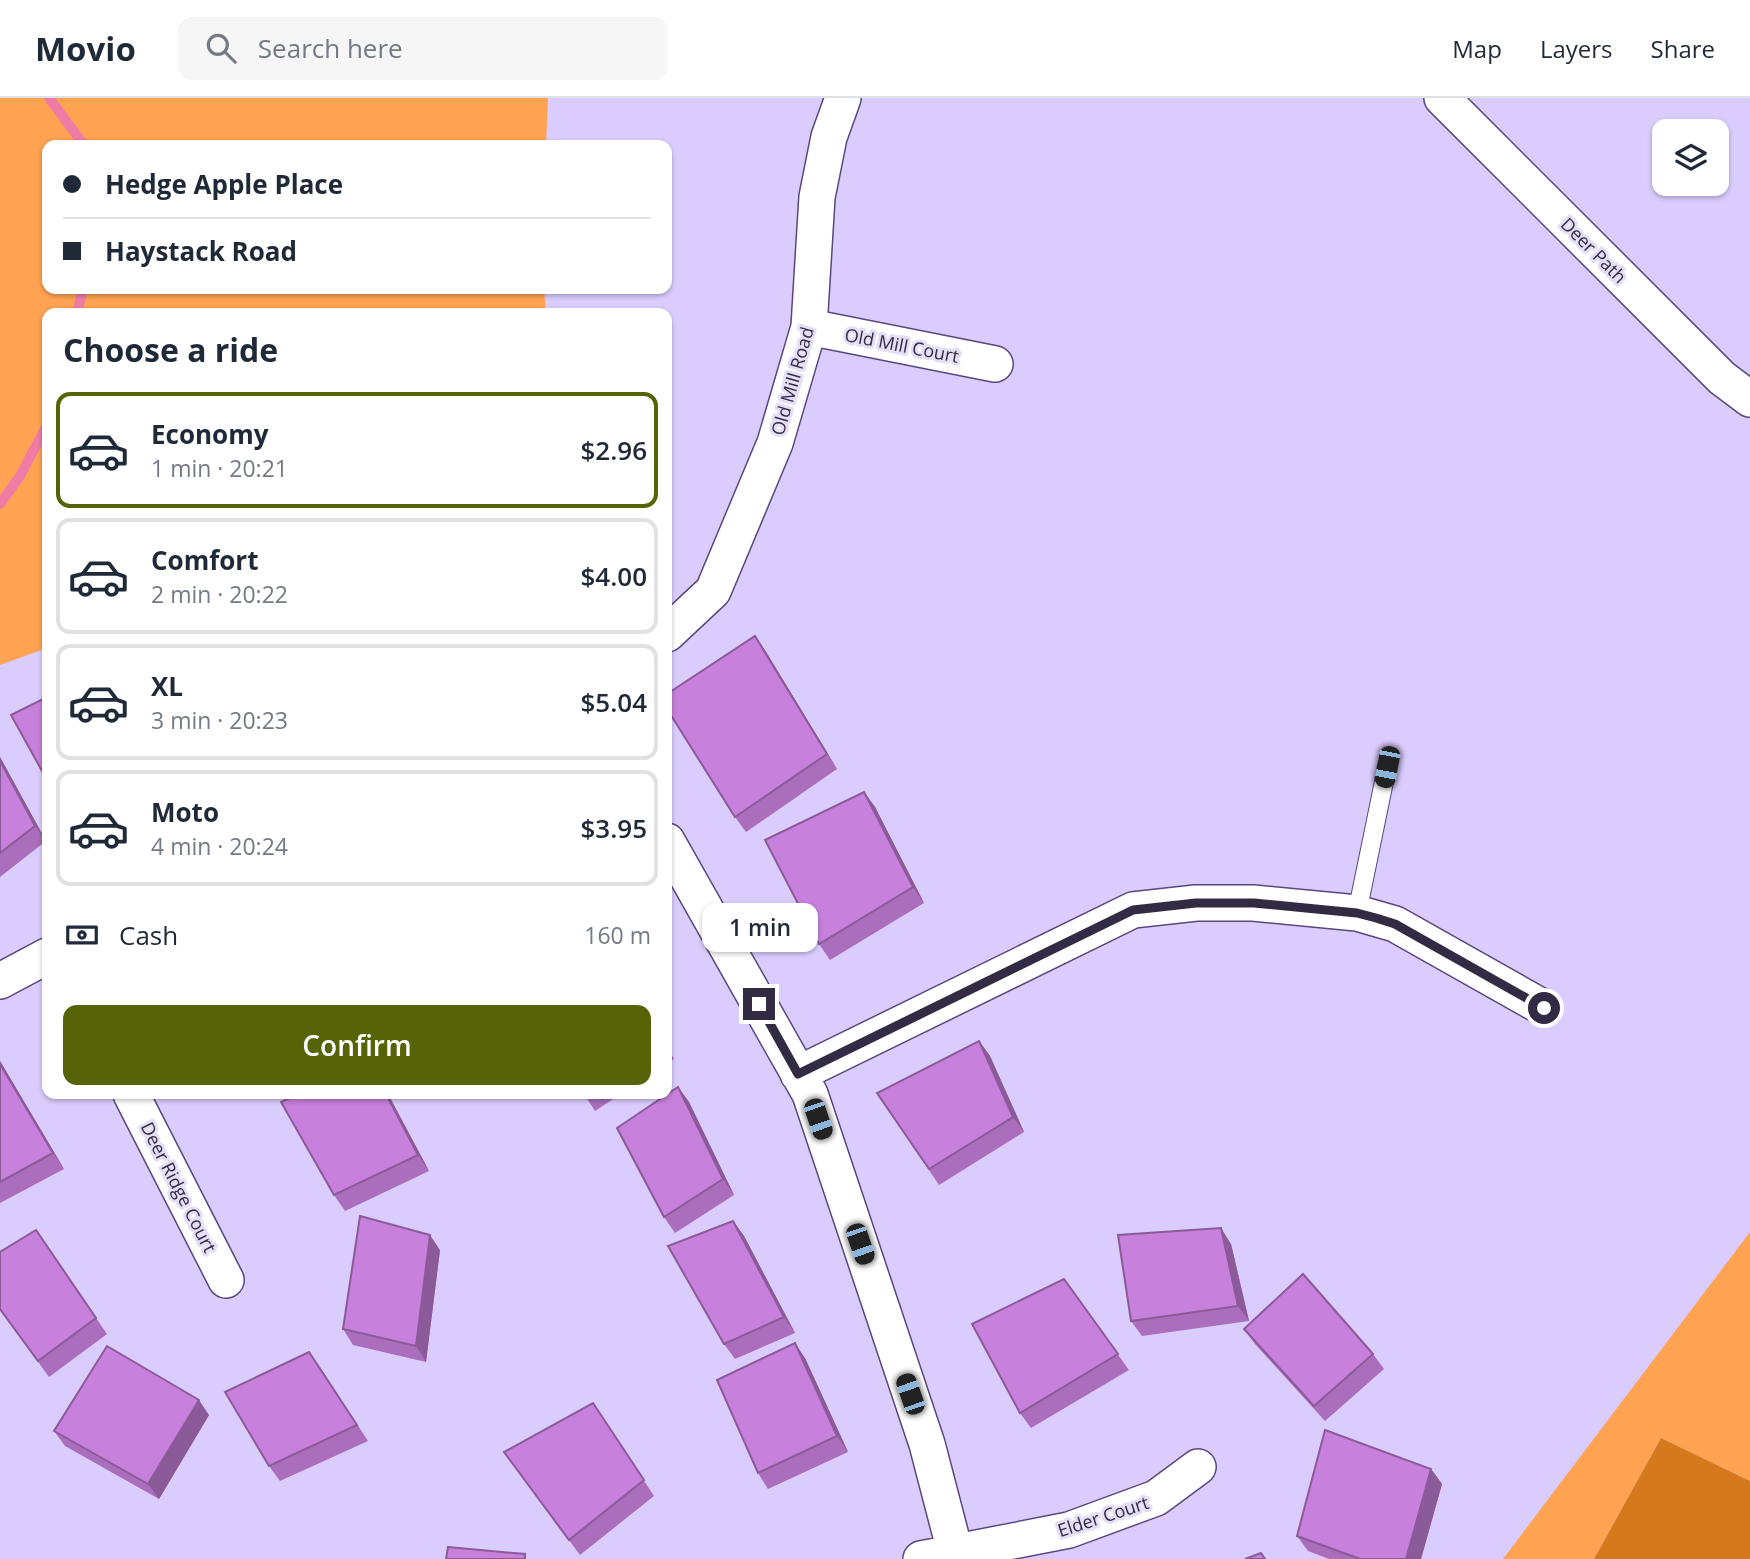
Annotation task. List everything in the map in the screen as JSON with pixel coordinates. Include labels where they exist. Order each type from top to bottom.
[{"type":"street","name":"Old Mill Road","points":[[672,629],[713,591],[775,443],[809,327],[817,197],[829,138],[843,98]]},
{"type":"street","name":"Deer Path","points":[[1442,98],[1722,378],[1750,399]]},
{"type":"street","name":"Old Mill Court","points":[[809,327],[995,364]]},
{"type":"street","points":[[672,850],[810,1094],[927,1444],[957,1555]]},
{"type":"street","points":[[798,1074],[1133,910],[1196,903],[1254,903],[1357,913],[1395,924],[1544,1008]]},
{"type":"street","points":[[0,981],[42,959]]},
{"type":"street","name":"Deer Ridge Court","points":[[134,1099],[226,1280]]},
{"type":"street","name":"Elder Court","points":[[921,1559],[957,1555],[1069,1530],[1156,1499],[1198,1467]]},
{"type":"lane","points":[[1357,913],[1387,767]]},
{"type":"shaded area","points":[[0,98],[548,98],[546,140],[42,140],[42,294],[544,294],[546,308],[42,308],[42,650],[0,665]]},
{"type":"shaded area","points":[[1750,1232],[1750,1481],[1661,1438],[1594,1559],[1503,1559]]},
{"type":"shaded area","points":[[1661,1438],[1750,1481],[1750,1559],[1594,1559]]},
{"type":"building","points":[[755,636],[827,754],[735,817],[672,717],[672,691]]},
{"type":"building","points":[[42,700],[42,771],[11,715]]},
{"type":"building","points":[[0,761],[35,826],[0,853]]},
{"type":"building","points":[[864,792],[913,887],[819,944],[765,840]]},
{"type":"building","points":[[979,1041],[1013,1117],[929,1169],[877,1093]]},
{"type":"building","points":[[0,1064],[53,1153],[0,1182]]},
{"type":"building","points":[[678,1087],[723,1179],[664,1217],[617,1128],[660,1099],[672,1099],[672,1091]]},
{"type":"building","points":[[287,1099],[389,1099],[418,1155],[334,1195],[281,1102]]},
{"type":"building","points":[[360,1216],[430,1235],[416,1346],[343,1329]]},
{"type":"building","points":[[733,1221],[784,1317],[724,1344],[668,1246]]},
{"type":"building","points":[[1221,1228],[1238,1306],[1131,1321],[1118,1235]]},
{"type":"building","points":[[36,1230],[96,1318],[38,1361],[0,1309],[0,1252]]},
{"type":"building","points":[[1303,1274],[1373,1354],[1314,1406],[1244,1329]]},
{"type":"building","points":[[1064,1279],[1118,1354],[1020,1413],[972,1324]]},
{"type":"building","points":[[795,1343],[837,1436],[758,1473],[717,1380]]},
{"type":"building","points":[[107,1346],[199,1400],[148,1484],[54,1431]]},
{"type":"building","points":[[309,1352],[357,1425],[269,1466],[225,1392]]},
{"type":"building","points":[[593,1403],[644,1480],[569,1540],[504,1452]]},
{"type":"building","points":[[1325,1430],[1431,1469],[1406,1559],[1360,1559],[1297,1536]]},
{"type":"building","points":[[448,1547],[525,1554],[525,1559],[446,1559]]},
{"type":"building","points":[[1261,1553],[1265,1559],[1245,1559]]},
{"type":"waterway","points":[[49,98],[80,140]]},
{"type":"waterway","points":[[78,308],[82,294]]},
{"type":"waterway","points":[[0,504],[20,476],[42,434]]},
{"type":"route","points":[[759,1004],[798,1074],[1133,910],[1196,903],[1254,903],[1357,913],[1395,924],[1544,1008]]}]
